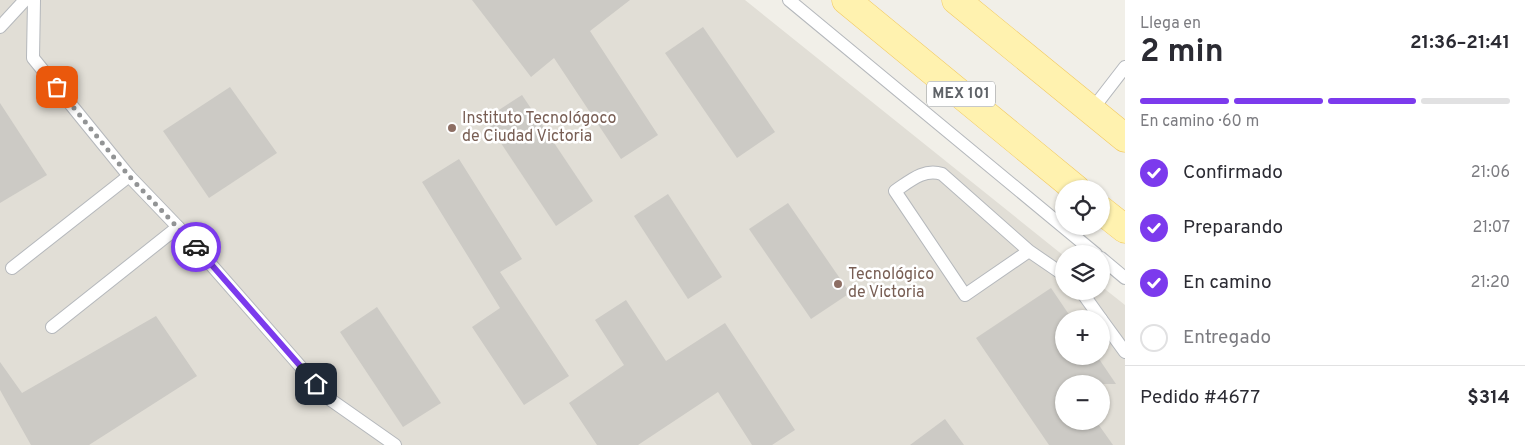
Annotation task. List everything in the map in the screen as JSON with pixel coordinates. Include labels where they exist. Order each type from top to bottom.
[{"type":"main road","name":"MEX 101","points":[[846,0],[1065,180]]},
{"type":"main road","points":[[956,0],[1125,138]]},
{"type":"main road","points":[[1110,217],[1125,229]]},
{"type":"lane","points":[[0,27],[25,0]]},
{"type":"lane","points":[[34,0],[33,58],[129,176],[178,227],[328,398],[395,445]]},
{"type":"lane","points":[[789,0],[1085,245]]},
{"type":"lane","points":[[1091,111],[1125,67]]},
{"type":"lane","points":[[1029,251],[965,295],[895,191],[924,173],[934,171],[942,174],[1029,251],[1055,269]]},
{"type":"lane","points":[[12,268],[129,176]]},
{"type":"lane","points":[[52,327],[178,227]]},
{"type":"lane","points":[[1110,266],[1125,278]]},
{"type":"lane","points":[[1110,331],[1125,352]]},
{"type":"shaded area","name":"Instituto Tecnológoco de Ciudad Victoria","points":[[0,0],[745,0],[1055,249],[1055,300],[1110,300],[1110,293],[1125,305],[1125,445],[0,445]]},
{"type":"building","points":[[472,0],[630,0],[590,31],[658,135],[621,159],[554,58],[531,77]]},
{"type":"building","points":[[703,27],[775,132],[737,158],[665,53]]},
{"type":"building","points":[[230,87],[277,153],[209,198],[163,131]]},
{"type":"building","points":[[522,95],[593,201],[556,226],[485,119]]},
{"type":"building","points":[[0,103],[47,175],[0,203]]},
{"type":"building","points":[[459,159],[522,259],[500,272],[569,376],[524,405],[472,327],[500,308],[422,182]]},
{"type":"building","points":[[668,194],[722,277],[688,299],[634,216]]},
{"type":"building","points":[[788,203],[850,293],[811,319],[749,229]]},
{"type":"building","points":[[1051,288],[1055,294],[1055,300],[1059,300],[1066,310],[1055,310],[1055,365],[1103,365],[1110,375],[1055,375],[1055,430],[1102,430],[1113,445],[1049,445],[976,338]]},
{"type":"building","points":[[626,300],[666,361],[725,323],[795,430],[772,445],[752,445],[718,392],[638,445],[597,445],[569,403],[624,365],[595,320]]},
{"type":"building","points":[[377,307],[441,403],[403,427],[340,332]]},
{"type":"building","points":[[156,316],[197,376],[89,445],[31,445],[0,390],[0,362],[22,393]]},
{"type":"building","points":[[1110,375],[1116,384],[1110,384]]},
{"type":"building","points":[[945,419],[964,445],[910,445]]},
{"type":"way so far","points":[[57,87],[129,176],[196,247]]},
{"type":"place","name":"Instituto Tecnológoco de Ciudad Victoria","points":[[452,128]]},
{"type":"place","name":"Tecnológico de Victoria","points":[[838,284]]},
{"type":"route","points":[[196,247],[316,384]]}]
